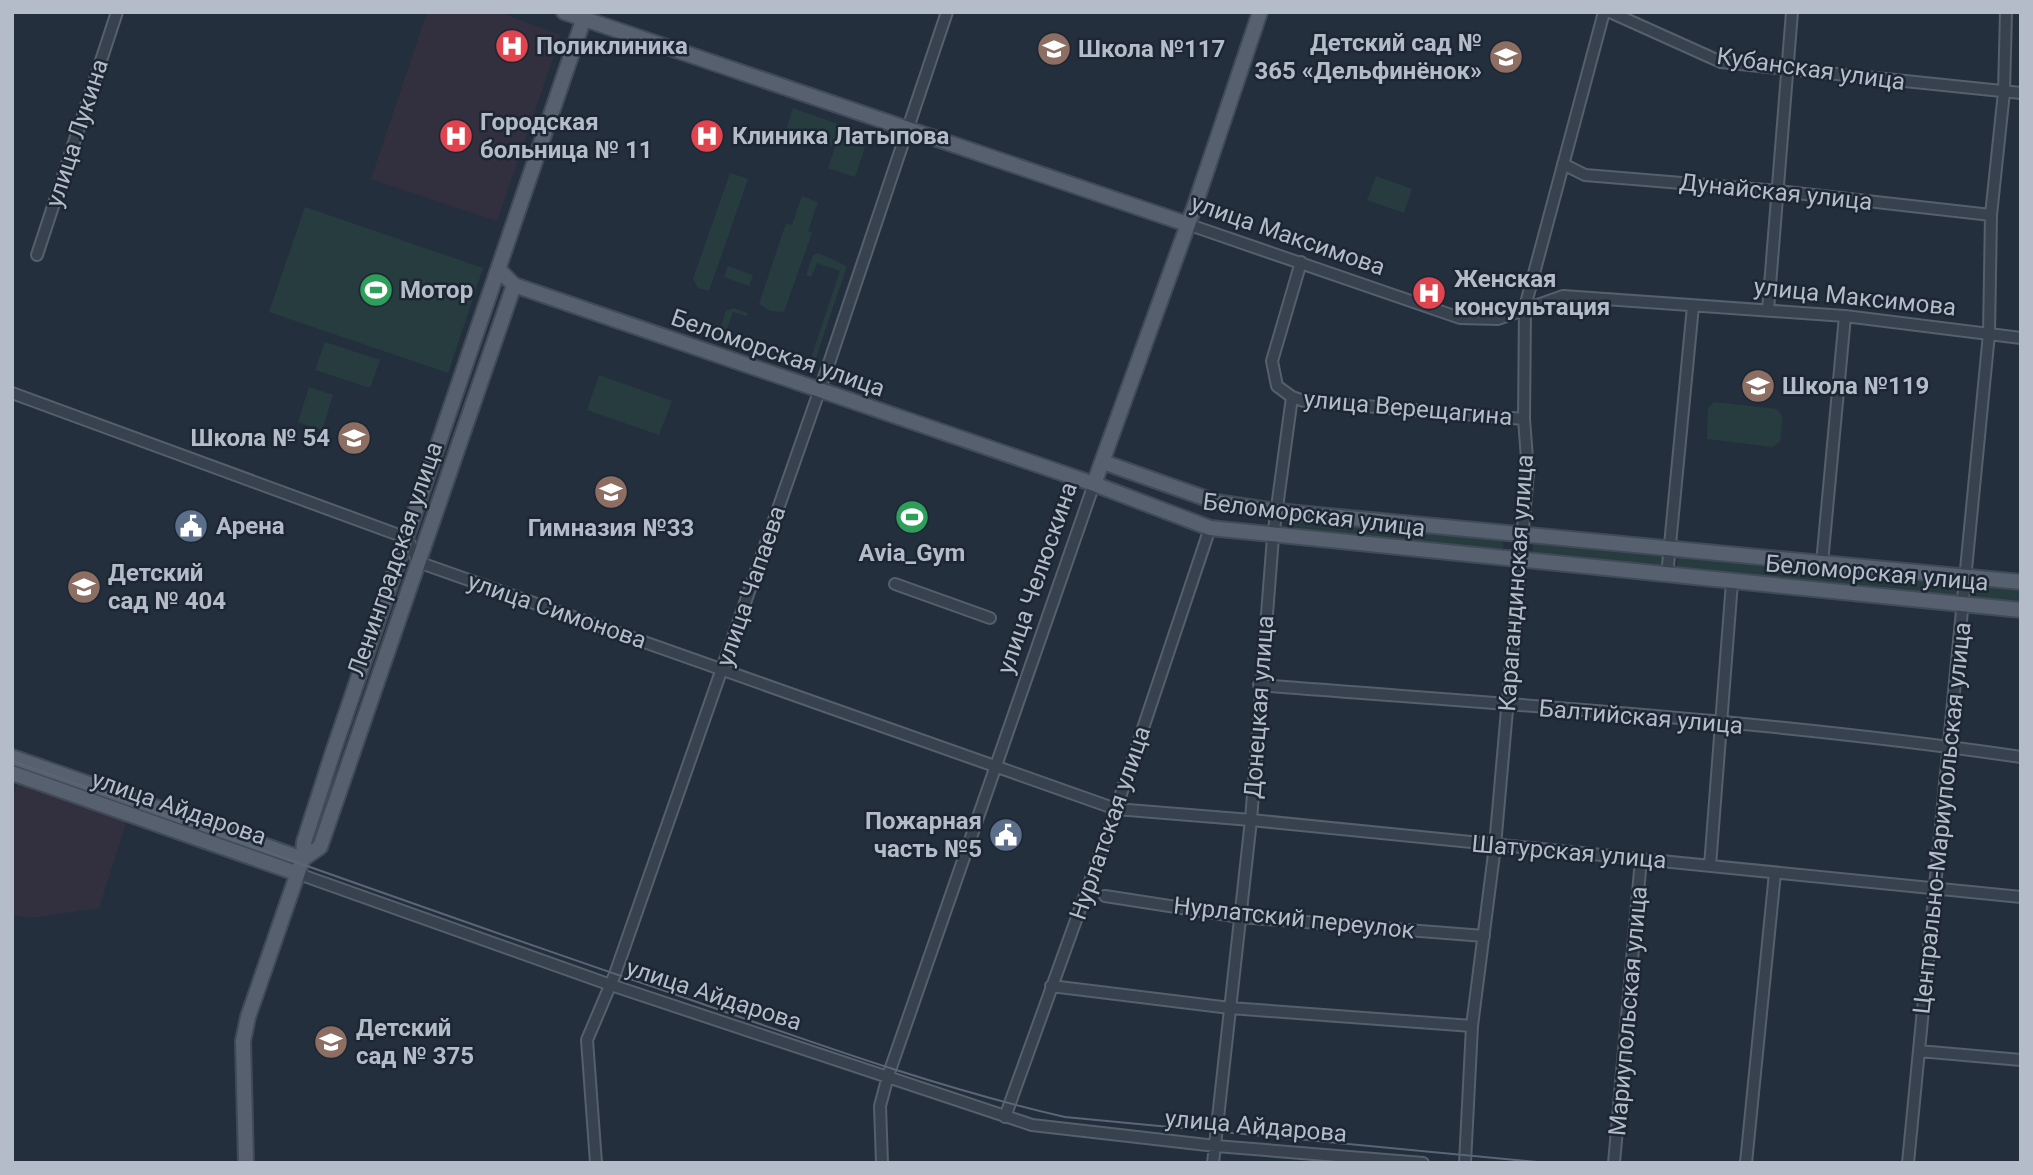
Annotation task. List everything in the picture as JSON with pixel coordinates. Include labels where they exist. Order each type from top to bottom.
[{"type":"main road","name":"улица Максимова","points":[[564,12],[585,16],[909,131],[1187,224]]},
{"type":"main road","name":"улица Челюскина","points":[[1094,484],[1260,12]]},
{"type":"main road","name":"Ленинградская улица","points":[[246,1163],[243,1041],[256,989],[303,859],[304,842],[332,752],[585,16]]},
{"type":"main road","points":[[499,270],[514,285]]},
{"type":"main road","name":"Ленинградская улица","points":[[303,859],[320,847],[514,285]]},
{"type":"main road","name":"Беломорская улица","points":[[514,285],[1094,484],[1210,528],[1273,537],[2021,610]]},
{"type":"main road","name":"Беломорская улица","points":[[1103,462],[1216,502],[1277,511],[2021,582]]},
{"type":"main road","name":"улица Айдарова","points":[[12,757],[303,859]]},
{"type":"main road","name":"улица Айдарова","points":[[12,773],[296,873]]},
{"type":"street","name":"улица Лукина","points":[[37,255],[117,12]]},
{"type":"street","name":"улица Чапаева","points":[[596,1163],[587,1040],[608,984],[615,974],[909,131],[947,12]]},
{"type":"street","name":"Карагандинская улица","points":[[1465,1163],[1472,1026],[1495,846],[1520,535],[1528,472],[1524,419],[1525,307],[1604,12]]},
{"type":"street","name":"Кубанская улица","points":[[1610,12],[1721,62],[2021,93]]},
{"type":"street","points":[[1768,310],[1792,12]]},
{"type":"street","name":"Центрально-Мариупольская улица","points":[[1908,1163],[1989,334],[1991,215],[2004,92],[2006,12]]},
{"type":"street","name":"Дунайская улица","points":[[1563,164],[1586,175],[1778,191],[1991,215]]},
{"type":"street","name":"улица Максимова","points":[[1187,224],[1460,318],[1498,319],[1525,307],[1563,296],[1845,316],[2021,338]]},
{"type":"street","points":[[1292,397],[1277,386],[1272,361],[1301,262]]},
{"type":"street","points":[[1667,576],[1693,306]]},
{"type":"street","points":[[1822,563],[1845,316]]},
{"type":"street","points":[[12,393],[407,538],[418,562]]},
{"type":"street","name":"улица Верещагина","points":[[1292,397],[1304,401],[1524,419]]},
{"type":"street","name":"Донецкая улица","points":[[1213,1163],[1251,820],[1259,685],[1273,537],[1292,397]]},
{"type":"street","name":"улица Челюскина","points":[[882,1163],[880,1105],[888,1076],[1094,484]]},
{"type":"street","name":"Нурлатская улица","points":[[1005,1117],[1116,809],[1210,528]]},
{"type":"street","name":"улица Симонова","points":[[418,562],[1116,809]]},
{"type":"street","points":[[1710,866],[1732,582]]},
{"type":"street","points":[[895,584],[990,618]]},
{"type":"street","name":"Балтийская улица","points":[[1259,685],[1721,724],[1950,746],[2021,757]]},
{"type":"street","name":"Шатурская улица","points":[[1116,809],[1251,820],[2021,897]]},
{"type":"street","name":"Мариупольская улица","points":[[1614,1163],[1641,859]]},
{"type":"street","name":"улица Айдарова","points":[[296,873],[608,984],[1005,1117],[1062,1130],[1423,1163]]},
{"type":"street","points":[[1746,1163],[1774,873]]},
{"type":"street","name":"Нурлатский переулок","points":[[1105,896],[1240,917],[1484,936]]},
{"type":"street","points":[[1051,986],[1230,1008],[1472,1026]]},
{"type":"street","points":[[1919,1051],[2021,1060]]},
{"type":"shaded area","name":"Городская больница № 11","points":[[427,12],[498,12],[561,35],[497,221],[371,179]]},
{"type":"shaded area","points":[[18,783],[127,820],[99,908],[30,918],[12,915],[12,799]]},
{"type":"green space","points":[[793,108],[869,135],[855,177],[828,168],[835,147],[786,130]]},
{"type":"green space","points":[[730,173],[748,179],[709,291],[698,288],[693,279]]},
{"type":"green space","points":[[1376,176],[1412,189],[1404,213],[1367,200]]},
{"type":"green space","points":[[802,196],[818,202],[808,231],[812,233],[784,312],[770,311],[759,304],[786,223],[792,225]]},
{"type":"green space","name":"Мотор","points":[[305,207],[483,268],[448,373],[269,312]]},
{"type":"green space","points":[[818,253],[847,266],[814,364],[805,368],[716,339],[726,311],[733,308],[748,313],[747,316],[733,312],[724,337],[799,363],[811,358],[840,271],[817,263],[811,277],[806,275],[813,255]]},
{"type":"green space","points":[[728,266],[753,275],[749,286],[724,277]]},
{"type":"green space","points":[[325,342],[380,360],[370,388],[315,370]]},
{"type":"green space","points":[[599,375],[672,401],[659,435],[587,410]]},
{"type":"green space","points":[[309,387],[333,395],[322,430],[298,422]]},
{"type":"green space","points":[[1714,402],[1777,409],[1783,417],[1780,441],[1773,447],[1707,439],[1708,408]]},
{"type":"green space","points":[[1289,519],[1501,538],[1504,546],[1499,552],[1288,531]]},
{"type":"green space","points":[[1533,544],[1663,557],[1662,569],[1532,556]]},
{"type":"green space","points":[[1678,557],[1961,586],[1960,598],[1676,569]]},
{"type":"green space","points":[[1977,583],[2021,588],[2021,604],[1976,600]]},
{"type":"tram line","points":[[12,761],[817,1044],[1015,1105],[1065,1117],[1547,1163]]},
{"type":"place","name":"Поликлиника","points":[[512,46]]},
{"type":"place","name":"Школа №117","points":[[1054,49]]},
{"type":"place","name":"Детский сад № 365 «Дельфинёнок»","points":[[1506,57]]},
{"type":"place","name":"Городская больница № 11","points":[[456,136]]},
{"type":"place","name":"Клиника Латыпова","points":[[707,136]]},
{"type":"place","name":"Мотор","points":[[376,290]]},
{"type":"place","name":"Женская консультация","points":[[1429,293]]},
{"type":"place","name":"Школа №119","points":[[1758,386]]},
{"type":"place","name":"Школа № 54","points":[[354,438]]},
{"type":"place","name":"Гимназия №33","points":[[611,492]]},
{"type":"place","name":"Avia_Gym","points":[[912,517]]},
{"type":"place","name":"Арена","points":[[191,526]]},
{"type":"place","name":"Детский сад № 404","points":[[84,587]]},
{"type":"place","name":"Пожарная часть №5","points":[[1006,835]]},
{"type":"place","name":"Детский сад № 375","points":[[331,1042]]}]
